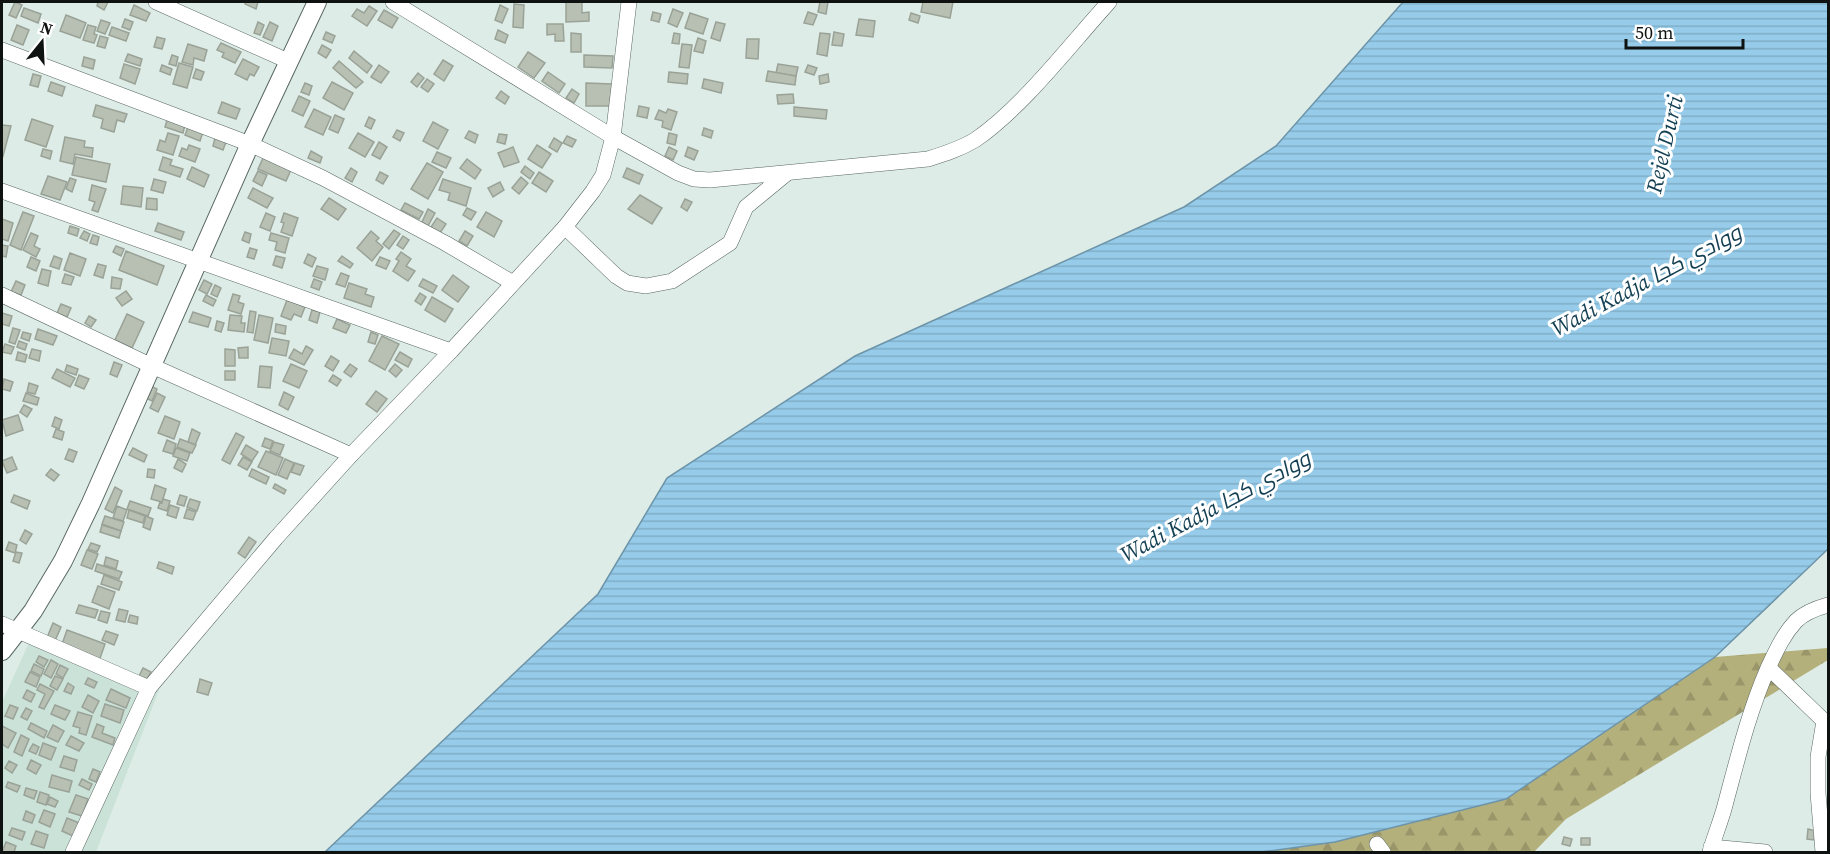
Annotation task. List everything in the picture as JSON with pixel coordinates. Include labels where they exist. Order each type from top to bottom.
[{"type":"street","points":[[156,2],[288,61]]},
{"type":"street","points":[[2,651],[9,627],[33,611],[63,561],[316,2]]},
{"type":"street","points":[[393,2],[613,137],[678,173],[694,179],[710,180],[928,159],[957,149],[975,140],[1018,103],[1109,2]]},
{"type":"street","points":[[73,852],[149,687],[276,538],[351,455],[565,227],[603,176],[613,137],[629,2]]},
{"type":"street","points":[[2,50],[250,144],[323,178],[445,243],[513,283]]},
{"type":"street","points":[[565,227],[616,276],[627,283],[646,286],[672,281],[730,243],[746,207],[786,174]]},
{"type":"street","points":[[2,191],[451,351]]},
{"type":"street","points":[[2,295],[152,366],[351,455]]},
{"type":"street","points":[[1765,852],[1711,850],[1742,739],[1761,684],[1783,638],[1797,620],[1812,610],[1828,604]]},
{"type":"street","points":[[9,627],[149,687]]},
{"type":"street","points":[[1769,668],[1826,722],[1818,758],[1818,793],[1823,852]]},
{"type":"shaded area","points":[[29,643],[159,690],[96,852],[2,852],[2,702]]},
{"type":"green space","points":[[1828,648],[1828,660],[1566,819],[1534,852],[1262,852],[1335,842],[1506,799],[1715,657]]},
{"type":"water","points":[[1403,2],[1828,2],[1828,549],[1715,657],[1506,799],[1335,842],[1262,852],[325,852],[598,594],[667,478],[855,356],[1184,207],[1276,146]]},
{"type":"building","points":[[15,2],[22,5],[16,18],[9,15]]},
{"type":"building","points":[[98,2],[108,2],[104,10],[97,6]]},
{"type":"building","points":[[246,2],[258,2],[256,9],[245,4]]},
{"type":"building","points":[[566,2],[582,2],[582,13],[589,12],[589,21],[566,22]]},
{"type":"building","points":[[820,2],[828,2],[826,14],[818,12]]},
{"type":"building","points":[[923,2],[953,2],[950,18],[921,12]]},
{"type":"building","points":[[514,4],[524,5],[523,28],[513,27]]},
{"type":"building","points":[[134,5],[150,13],[146,21],[130,15]]},
{"type":"building","points":[[500,5],[508,9],[502,23],[495,20]]},
{"type":"building","points":[[369,6],[377,11],[367,26],[352,16],[357,9],[364,13]]},
{"type":"building","points":[[24,8],[41,14],[38,23],[21,16]]},
{"type":"building","points":[[673,9],[683,13],[677,27],[668,23]]},
{"type":"building","points":[[384,10],[398,18],[392,28],[378,20]]},
{"type":"building","points":[[653,12],[661,14],[659,22],[651,20]]},
{"type":"building","points":[[808,12],[817,15],[813,25],[804,23]]},
{"type":"building","points":[[690,13],[708,19],[703,34],[685,28]]},
{"type":"building","points":[[911,13],[920,16],[918,23],[909,20]]},
{"type":"building","points":[[66,15],[86,23],[80,38],[60,31]]},
{"type":"building","points":[[125,19],[133,22],[130,30],[122,27]]},
{"type":"building","points":[[859,19],[875,21],[873,37],[856,35]]},
{"type":"building","points":[[101,20],[110,23],[105,34],[97,31]]},
{"type":"building","points":[[258,22],[264,25],[260,35],[254,33]]},
{"type":"building","points":[[270,22],[278,26],[272,41],[263,37]]},
{"type":"building","points":[[716,22],[725,24],[720,41],[711,38]]},
{"type":"building","points":[[547,24],[563,24],[564,41],[555,41],[555,34],[547,35]]},
{"type":"building","points":[[17,25],[29,30],[23,45],[11,40]]},
{"type":"building","points":[[88,25],[96,27],[94,34],[97,35],[94,43],[83,40]]},
{"type":"building","points":[[112,27],[129,33],[126,41],[109,35]]},
{"type":"building","points":[[498,30],[508,35],[505,43],[495,39]]},
{"type":"building","points":[[326,32],[335,36],[332,43],[323,39]]},
{"type":"building","points":[[834,32],[844,34],[842,46],[832,45]]},
{"type":"building","points":[[571,33],[581,34],[581,52],[571,52]]},
{"type":"building","points":[[674,33],[680,34],[679,44],[672,43]]},
{"type":"building","points":[[820,33],[830,34],[827,56],[817,54]]},
{"type":"building","points":[[100,36],[108,38],[105,48],[97,46]]},
{"type":"building","points":[[157,37],[165,39],[162,49],[154,47]]},
{"type":"building","points":[[698,38],[706,41],[703,53],[694,51]]},
{"type":"building","points":[[747,39],[759,39],[758,59],[746,58]]},
{"type":"building","points":[[221,43],[241,52],[235,63],[222,57],[224,53],[217,50]]},
{"type":"building","points":[[188,44],[207,50],[204,61],[194,58],[193,65],[182,62]]},
{"type":"building","points":[[682,44],[692,45],[689,68],[679,67]]},
{"type":"building","points":[[322,45],[331,50],[326,58],[318,53]]},
{"type":"building","points":[[354,51],[372,66],[367,73],[349,58]]},
{"type":"building","points":[[528,52],[545,63],[534,78],[518,67]]},
{"type":"building","points":[[128,54],[142,59],[140,66],[125,61]]},
{"type":"building","points":[[172,55],[178,57],[176,66],[169,64]]},
{"type":"building","points":[[584,55],[613,56],[612,68],[584,67]]},
{"type":"building","points":[[84,57],[95,60],[93,69],[82,66]]},
{"type":"building","points":[[243,59],[259,67],[254,76],[250,74],[247,80],[235,74]]},
{"type":"building","points":[[443,60],[453,66],[444,81],[434,74]]},
{"type":"building","points":[[339,61],[363,82],[356,88],[333,68]]},
{"type":"building","points":[[179,63],[193,67],[187,88],[173,84]]},
{"type":"building","points":[[124,64],[140,69],[135,84],[120,78]]},
{"type":"building","points":[[778,64],[798,67],[796,76],[776,73]]},
{"type":"building","points":[[162,65],[172,69],[170,75],[160,71]]},
{"type":"building","points":[[379,65],[389,72],[381,83],[371,77]]},
{"type":"building","points":[[808,65],[817,68],[814,75],[805,72]]},
{"type":"building","points":[[196,69],[204,72],[201,80],[193,78]]},
{"type":"building","points":[[768,71],[796,76],[795,85],[766,81]]},
{"type":"building","points":[[548,72],[565,84],[559,93],[542,81]]},
{"type":"building","points":[[669,72],[688,74],[687,84],[668,82]]},
{"type":"building","points":[[418,73],[424,78],[417,87],[411,82]]},
{"type":"building","points":[[33,74],[41,76],[38,87],[30,85]]},
{"type":"building","points":[[828,74],[829,82],[820,84],[819,76]]},
{"type":"building","points":[[427,79],[434,84],[428,92],[421,87]]},
{"type":"building","points":[[704,79],[723,83],[721,93],[702,88]]},
{"type":"building","points":[[51,82],[65,87],[62,96],[48,91]]},
{"type":"building","points":[[332,82],[353,93],[344,110],[323,98]]},
{"type":"building","points":[[305,83],[312,86],[309,95],[301,92]]},
{"type":"building","points":[[586,83],[612,84],[611,106],[586,106]]},
{"type":"building","points":[[572,89],[579,94],[574,103],[566,98]]},
{"type":"building","points":[[501,91],[509,97],[505,104],[496,98]]},
{"type":"building","points":[[793,94],[794,103],[778,104],[777,95]]},
{"type":"building","points":[[299,96],[310,101],[303,116],[292,111]]},
{"type":"building","points":[[222,102],[240,109],[236,119],[218,113]]},
{"type":"building","points":[[96,105],[127,114],[124,122],[117,120],[114,132],[101,128],[103,119],[93,116]]},
{"type":"building","points":[[639,106],[649,108],[647,118],[637,116]]},
{"type":"building","points":[[794,107],[827,110],[826,119],[794,116]]},
{"type":"building","points":[[314,109],[331,117],[323,135],[305,127]]},
{"type":"building","points":[[668,109],[677,112],[671,130],[662,127],[663,121],[655,119],[659,110],[666,113]]},
{"type":"building","points":[[335,115],[344,119],[338,133],[329,129]]},
{"type":"building","points":[[369,117],[375,120],[371,129],[365,126]]},
{"type":"building","points":[[32,119],[53,126],[46,147],[25,140]]},
{"type":"building","points":[[167,120],[185,125],[183,133],[165,127]]},
{"type":"building","points":[[433,122],[448,130],[438,149],[423,141]]},
{"type":"building","points":[[2,125],[11,126],[3,156],[2,155]]},
{"type":"building","points":[[188,127],[203,132],[200,141],[185,135]]},
{"type":"building","points":[[704,128],[713,131],[711,138],[702,135]]},
{"type":"building","points":[[397,130],[404,133],[400,141],[393,137]]},
{"type":"building","points":[[469,131],[478,135],[475,143],[465,138]]},
{"type":"building","points":[[168,133],[179,136],[173,155],[157,150],[160,140],[165,142]]},
{"type":"building","points":[[358,133],[374,142],[365,157],[349,148]]},
{"type":"building","points":[[669,133],[677,135],[675,145],[667,143]]},
{"type":"building","points":[[499,134],[507,135],[505,144],[497,142]]},
{"type":"building","points":[[567,136],[576,140],[572,147],[563,143]]},
{"type":"building","points":[[65,137],[85,141],[84,147],[93,148],[92,157],[75,154],[73,164],[60,161]]},
{"type":"building","points":[[215,138],[226,142],[223,150],[213,146]]},
{"type":"building","points":[[554,138],[562,143],[557,152],[549,147]]},
{"type":"building","points":[[379,142],[387,147],[380,159],[372,155]]},
{"type":"building","points":[[189,145],[200,149],[195,162],[179,156],[182,148],[187,150]]},
{"type":"building","points":[[537,145],[551,154],[542,168],[528,159]]},
{"type":"building","points":[[513,147],[519,162],[504,167],[498,153]]},
{"type":"building","points":[[669,147],[677,151],[673,160],[665,156]]},
{"type":"building","points":[[688,147],[698,151],[694,160],[685,156]]},
{"type":"building","points":[[43,149],[52,151],[50,159],[41,156]]},
{"type":"building","points":[[311,151],[322,157],[320,163],[308,158]]},
{"type":"building","points":[[437,152],[451,158],[446,168],[432,162]]},
{"type":"building","points":[[76,157],[110,164],[106,182],[72,175]]},
{"type":"building","points":[[163,157],[172,160],[170,165],[183,169],[180,177],[159,170]]},
{"type":"building","points":[[263,158],[291,170],[286,181],[258,169]]},
{"type":"building","points":[[467,159],[481,170],[475,179],[460,168]]},
{"type":"building","points":[[427,163],[443,172],[428,199],[411,189]]},
{"type":"building","points":[[525,166],[534,173],[530,179],[521,172]]},
{"type":"building","points":[[192,167],[209,175],[204,187],[187,179]]},
{"type":"building","points":[[351,168],[357,172],[352,182],[345,178]]},
{"type":"building","points":[[627,168],[643,175],[639,184],[623,177]]},
{"type":"building","points":[[258,171],[267,175],[262,186],[253,181]]},
{"type":"building","points":[[380,172],[388,176],[383,184],[376,180]]},
{"type":"building","points":[[539,172],[553,181],[546,192],[532,183]]},
{"type":"building","points":[[48,176],[67,182],[60,200],[41,194]]},
{"type":"building","points":[[521,177],[528,183],[519,194],[512,188]]},
{"type":"building","points":[[70,178],[76,180],[72,192],[66,189]]},
{"type":"building","points":[[154,179],[166,182],[163,193],[151,190]]},
{"type":"building","points":[[443,179],[471,188],[466,206],[448,200],[450,193],[439,190]]},
{"type":"building","points":[[500,182],[504,190],[493,197],[488,188]]},
{"type":"building","points":[[92,185],[106,189],[98,212],[92,210],[95,202],[89,200]]},
{"type":"building","points":[[123,186],[143,188],[141,207],[121,204]]},
{"type":"building","points":[[253,188],[273,198],[267,208],[248,198]]},
{"type":"building","points":[[640,195],[662,208],[652,224],[628,209]]},
{"type":"building","points":[[147,198],[157,199],[157,210],[146,209]]},
{"type":"building","points":[[329,198],[346,209],[338,220],[321,209]]},
{"type":"building","points":[[685,199],[692,202],[687,211],[681,207]]},
{"type":"building","points":[[405,203],[423,212],[419,219],[401,210]]},
{"type":"building","points":[[467,208],[476,212],[471,220],[463,215]]},
{"type":"building","points":[[428,209],[435,213],[428,226],[422,222]]},
{"type":"building","points":[[23,212],[34,216],[21,250],[10,245]]},
{"type":"building","points":[[486,212],[502,221],[494,237],[477,227]]},
{"type":"building","points":[[266,213],[275,217],[270,231],[260,227]]},
{"type":"building","points":[[284,213],[298,218],[292,236],[281,232]]},
{"type":"building","points":[[437,218],[446,224],[440,233],[431,227]]},
{"type":"building","points":[[2,219],[13,223],[8,241],[2,239]]},
{"type":"building","points":[[158,223],[184,232],[181,240],[155,231]]},
{"type":"building","points":[[70,226],[79,229],[77,236],[68,233]]},
{"type":"building","points":[[394,230],[400,234],[389,249],[383,244]]},
{"type":"building","points":[[84,231],[90,234],[87,241],[80,238]]},
{"type":"building","points":[[371,231],[379,238],[376,241],[383,247],[372,261],[357,248]]},
{"type":"building","points":[[465,231],[473,236],[467,246],[459,241]]},
{"type":"building","points":[[245,232],[251,234],[249,243],[242,240]]},
{"type":"building","points":[[31,233],[38,236],[34,246],[40,249],[36,257],[23,250]]},
{"type":"building","points":[[271,233],[289,238],[285,253],[275,250],[277,242],[269,240]]},
{"type":"building","points":[[93,235],[99,237],[97,245],[90,243]]},
{"type":"building","points":[[403,236],[409,240],[403,249],[397,245]]},
{"type":"building","points":[[2,245],[8,246],[6,257],[2,256]]},
{"type":"building","points":[[116,246],[124,249],[121,256],[113,252]]},
{"type":"building","points":[[250,248],[257,250],[254,259],[247,257]]},
{"type":"building","points":[[126,251],[164,266],[157,285],[119,270]]},
{"type":"building","points":[[401,252],[411,259],[406,266],[415,271],[408,281],[393,271],[399,261],[396,259]]},
{"type":"building","points":[[70,253],[86,259],[80,276],[64,270]]},
{"type":"building","points":[[308,254],[316,258],[312,267],[304,263]]},
{"type":"building","points":[[54,256],[62,259],[59,269],[50,266]]},
{"type":"building","points":[[276,256],[285,258],[282,268],[273,265]]},
{"type":"building","points":[[342,256],[353,264],[350,268],[338,261]]},
{"type":"building","points":[[31,257],[40,261],[36,271],[27,267]]},
{"type":"building","points":[[380,257],[390,261],[386,269],[376,265]]},
{"type":"building","points":[[98,264],[106,266],[103,278],[94,275]]},
{"type":"building","points":[[317,266],[328,269],[325,280],[313,276]]},
{"type":"building","points":[[42,269],[51,271],[48,286],[38,283]]},
{"type":"building","points":[[341,273],[349,276],[345,287],[336,284]]},
{"type":"building","points":[[65,274],[74,277],[71,285],[62,283]]},
{"type":"building","points":[[453,275],[469,287],[458,302],[442,290]]},
{"type":"building","points":[[112,277],[122,279],[120,289],[111,288]]},
{"type":"building","points":[[314,279],[322,282],[319,290],[311,287]]},
{"type":"building","points":[[423,279],[437,286],[433,293],[419,286]]},
{"type":"building","points":[[204,280],[212,284],[207,294],[199,290]]},
{"type":"building","points":[[16,281],[25,285],[21,295],[11,292]]},
{"type":"building","points":[[349,283],[367,289],[365,294],[374,297],[371,307],[344,298]]},
{"type":"building","points":[[215,285],[221,288],[217,297],[211,294]]},
{"type":"building","points":[[126,291],[132,299],[122,306],[116,298]]},
{"type":"building","points":[[420,293],[426,297],[421,305],[415,301]]},
{"type":"building","points":[[233,294],[240,296],[238,302],[244,304],[241,314],[228,310]]},
{"type":"building","points":[[206,295],[216,300],[213,306],[203,301]]},
{"type":"building","points":[[432,297],[453,309],[445,322],[425,310]]},
{"type":"building","points":[[287,300],[305,307],[301,317],[294,314],[291,320],[281,316]]},
{"type":"building","points":[[61,304],[71,308],[67,317],[57,313]]},
{"type":"building","points":[[312,310],[320,312],[317,323],[309,320]]},
{"type":"building","points":[[250,311],[256,312],[253,333],[247,332]]},
{"type":"building","points":[[193,312],[211,318],[208,327],[189,322]]},
{"type":"building","points":[[2,313],[12,316],[9,326],[2,324]]},
{"type":"building","points":[[127,314],[144,322],[132,348],[115,340]]},
{"type":"building","points":[[230,315],[242,316],[241,323],[245,323],[244,332],[228,330]]},
{"type":"building","points":[[259,315],[273,318],[268,343],[254,340]]},
{"type":"building","points":[[89,316],[96,320],[91,327],[85,323]]},
{"type":"building","points":[[337,319],[350,325],[346,333],[333,328]]},
{"type":"building","points":[[217,321],[224,323],[221,332],[215,330]]},
{"type":"building","points":[[276,324],[286,326],[285,334],[275,332]]},
{"type":"building","points":[[13,328],[20,330],[15,344],[9,342]]},
{"type":"building","points":[[38,329],[57,336],[53,345],[35,339]]},
{"type":"building","points":[[23,332],[31,334],[29,341],[21,338]]},
{"type":"building","points":[[371,332],[378,335],[375,344],[368,342]]},
{"type":"building","points":[[382,336],[399,344],[385,370],[369,361]]},
{"type":"building","points":[[272,338],[289,341],[286,356],[269,353]]},
{"type":"building","points":[[19,341],[27,344],[25,350],[17,347]]},
{"type":"building","points":[[5,344],[14,347],[11,354],[2,352]]},
{"type":"building","points":[[306,346],[313,350],[304,365],[289,358],[294,349],[302,354]]},
{"type":"building","points":[[248,347],[248,358],[239,358],[238,348]]},
{"type":"building","points":[[32,349],[41,351],[39,361],[29,358]]},
{"type":"building","points":[[225,349],[235,350],[235,366],[225,366]]},
{"type":"building","points":[[18,352],[27,355],[25,362],[16,360]]},
{"type":"building","points":[[400,352],[412,359],[408,367],[395,360]]},
{"type":"building","points":[[331,356],[339,361],[333,371],[325,366]]},
{"type":"building","points":[[114,362],[122,365],[117,377],[110,374]]},
{"type":"building","points":[[291,364],[307,371],[299,388],[283,381]]},
{"type":"building","points":[[350,364],[357,369],[351,377],[344,372]]},
{"type":"building","points":[[395,364],[402,370],[396,377],[389,371]]},
{"type":"building","points":[[67,365],[78,369],[76,375],[65,371]]},
{"type":"building","points":[[260,366],[272,367],[270,388],[258,387]]},
{"type":"building","points":[[57,369],[75,378],[70,387],[52,378]]},
{"type":"building","points":[[225,371],[235,371],[235,380],[225,380]]},
{"type":"building","points":[[79,375],[89,379],[84,389],[75,385]]},
{"type":"building","points":[[333,375],[341,380],[337,386],[329,381]]},
{"type":"building","points":[[4,379],[13,382],[10,391],[2,389]]},
{"type":"building","points":[[29,383],[38,386],[35,394],[27,392]]},
{"type":"building","points":[[151,386],[157,389],[152,401],[146,398]]},
{"type":"building","points":[[376,391],[387,399],[377,412],[366,404]]},
{"type":"building","points":[[284,392],[294,397],[288,410],[279,405]]},
{"type":"building","points":[[26,393],[39,398],[37,405],[23,401]]},
{"type":"building","points":[[157,393],[165,397],[158,412],[150,408]]},
{"type":"building","points":[[24,405],[32,409],[27,417],[20,412]]},
{"type":"building","points":[[18,415],[23,430],[6,436],[2,420]]},
{"type":"building","points":[[165,416],[180,422],[174,439],[158,433]]},
{"type":"building","points":[[55,417],[62,420],[59,429],[52,426]]},
{"type":"building","points":[[56,429],[64,432],[62,440],[53,437]]},
{"type":"building","points":[[192,429],[200,433],[195,445],[188,442]]},
{"type":"building","points":[[236,433],[244,437],[230,464],[222,460]]},
{"type":"building","points":[[265,438],[273,441],[270,449],[262,446]]},
{"type":"building","points":[[180,439],[196,445],[192,453],[177,447]]},
{"type":"building","points":[[167,440],[176,444],[173,454],[163,451]]},
{"type":"building","points":[[274,442],[284,445],[280,455],[270,451]]},
{"type":"building","points":[[246,445],[258,452],[252,461],[241,454]]},
{"type":"building","points":[[133,448],[147,455],[144,462],[129,455]]},
{"type":"building","points":[[176,448],[190,453],[187,461],[173,456]]},
{"type":"building","points":[[69,449],[77,452],[73,462],[65,459]]},
{"type":"building","points":[[266,451],[283,458],[276,475],[258,467]]},
{"type":"building","points":[[12,457],[17,469],[7,473],[2,461]]},
{"type":"building","points":[[243,457],[252,462],[247,470],[238,465]]},
{"type":"building","points":[[178,459],[186,464],[182,472],[174,468]]},
{"type":"building","points":[[285,459],[294,463],[287,479],[278,475]]},
{"type":"building","points":[[295,463],[304,466],[300,475],[291,472]]},
{"type":"building","points":[[51,469],[59,475],[54,481],[46,475]]},
{"type":"building","points":[[148,469],[155,470],[154,478],[147,477]]},
{"type":"building","points":[[252,469],[269,477],[266,484],[249,476]]},
{"type":"building","points":[[275,484],[286,490],[284,494],[273,488]]},
{"type":"building","points":[[155,485],[166,489],[162,502],[151,499]]},
{"type":"building","points":[[115,487],[122,491],[113,513],[105,509]]},
{"type":"building","points":[[14,495],[30,501],[27,509],[11,502]]},
{"type":"building","points":[[180,495],[187,497],[184,506],[177,504]]},
{"type":"building","points":[[163,499],[170,501],[167,511],[158,508]]},
{"type":"building","points":[[190,499],[200,502],[197,511],[187,507]]},
{"type":"building","points":[[130,501],[151,508],[148,516],[127,509]]},
{"type":"building","points":[[170,505],[179,508],[176,518],[167,515]]},
{"type":"building","points":[[117,506],[127,510],[123,521],[113,518]]},
{"type":"building","points":[[187,509],[196,512],[193,520],[184,518]]},
{"type":"building","points":[[129,510],[145,516],[143,523],[127,518]]},
{"type":"building","points":[[105,516],[124,522],[121,531],[102,524]]},
{"type":"building","points":[[146,516],[153,519],[150,530],[143,527]]},
{"type":"building","points":[[102,525],[121,531],[119,538],[100,532]]},
{"type":"building","points":[[25,530],[32,534],[26,544],[20,540]]},
{"type":"building","points":[[249,537],[256,542],[245,558],[238,553]]},
{"type":"building","points":[[9,542],[17,545],[15,553],[6,550]]},
{"type":"building","points":[[91,543],[100,546],[97,552],[88,549]]},
{"type":"building","points":[[87,550],[98,554],[92,569],[81,565]]},
{"type":"building","points":[[16,552],[22,553],[19,563],[13,561]]},
{"type":"building","points":[[106,557],[118,561],[116,569],[104,565]]},
{"type":"building","points":[[159,562],[174,567],[172,574],[157,568]]},
{"type":"building","points":[[97,564],[122,572],[119,579],[95,571]]},
{"type":"building","points":[[104,575],[122,582],[119,590],[101,584]]},
{"type":"building","points":[[98,586],[115,592],[109,609],[92,602]]},
{"type":"building","points":[[79,605],[98,610],[95,618],[76,613]]},
{"type":"building","points":[[119,609],[128,611],[125,622],[116,620]]},
{"type":"building","points":[[101,611],[110,613],[107,623],[98,620]]},
{"type":"building","points":[[130,615],[138,617],[137,624],[128,622]]},
{"type":"building","points":[[53,623],[61,627],[54,643],[46,640]]},
{"type":"building","points":[[67,630],[105,644],[99,661],[61,647]]},
{"type":"building","points":[[106,631],[118,635],[114,645],[102,640]]},
{"type":"building","points":[[39,656],[48,660],[44,667],[36,662]]},
{"type":"building","points":[[51,660],[58,664],[51,678],[44,674]]},
{"type":"building","points":[[34,664],[44,669],[41,676],[31,671]]},
{"type":"building","points":[[60,665],[68,669],[63,678],[56,674]]},
{"type":"building","points":[[143,668],[151,672],[147,679],[139,676]]},
{"type":"building","points":[[30,672],[40,677],[36,687],[25,682]]},
{"type":"building","points":[[55,676],[63,679],[57,690],[50,686]]},
{"type":"building","points":[[88,678],[97,682],[94,688],[85,684]]},
{"type":"building","points":[[200,679],[212,683],[208,695],[197,692]]},
{"type":"building","points":[[68,683],[74,687],[71,694],[64,691]]},
{"type":"building","points":[[40,684],[54,691],[44,709],[39,707],[45,694],[37,690]]},
{"type":"building","points":[[111,689],[130,698],[126,708],[106,700]]},
{"type":"building","points":[[27,690],[35,694],[31,702],[23,698]]},
{"type":"building","points":[[88,695],[99,701],[93,713],[82,707]]},
{"type":"building","points":[[105,704],[124,710],[120,723],[101,716]]},
{"type":"building","points":[[10,705],[18,708],[13,719],[5,716]]},
{"type":"building","points":[[55,705],[70,711],[65,720],[51,714]]},
{"type":"building","points":[[26,708],[32,711],[27,720],[21,717]]},
{"type":"building","points":[[78,712],[92,716],[86,735],[79,733],[80,728],[73,726]]},
{"type":"building","points":[[31,723],[47,731],[44,738],[28,729]]},
{"type":"building","points":[[97,724],[104,727],[102,733],[115,738],[113,745],[92,737]]},
{"type":"building","points":[[53,725],[64,731],[58,742],[47,737]]},
{"type":"building","points":[[2,726],[16,733],[8,748],[2,744]]},
{"type":"building","points":[[21,735],[29,739],[22,756],[14,752]]},
{"type":"building","points":[[71,736],[84,743],[79,751],[66,745]]},
{"type":"building","points":[[43,743],[56,748],[51,760],[39,755]]},
{"type":"building","points":[[33,744],[39,747],[36,754],[29,751]]},
{"type":"building","points":[[64,756],[77,760],[74,771],[60,767]]},
{"type":"building","points":[[31,760],[41,765],[36,774],[27,769]]},
{"type":"building","points":[[9,761],[17,765],[12,773],[5,768]]},
{"type":"building","points":[[93,769],[100,772],[96,782],[89,779]]},
{"type":"building","points":[[52,775],[72,781],[69,792],[49,787]]},
{"type":"building","points":[[82,779],[92,784],[89,790],[79,785]]},
{"type":"building","points":[[8,782],[20,786],[17,792],[6,787]]},
{"type":"building","points":[[26,788],[37,791],[34,799],[24,795]]},
{"type":"building","points":[[40,792],[49,795],[46,805],[37,802]]},
{"type":"building","points":[[76,795],[88,799],[82,816],[69,812]]},
{"type":"building","points":[[50,797],[58,801],[55,807],[47,804]]},
{"type":"building","points":[[44,810],[55,814],[50,827],[39,822]]},
{"type":"building","points":[[26,811],[35,815],[32,823],[23,820]]},
{"type":"building","points":[[67,818],[79,823],[73,836],[62,831]]},
{"type":"building","points":[[12,828],[25,832],[22,840],[9,835]]},
{"type":"building","points":[[1808,829],[1816,831],[1814,840],[1807,839]]},
{"type":"building","points":[[36,831],[48,835],[44,848],[31,844]]},
{"type":"building","points":[[1564,837],[1572,839],[1570,846],[1562,844]]},
{"type":"building","points":[[1581,838],[1590,838],[1590,845],[1581,845]]},
{"type":"building","points":[[6,842],[16,846],[14,852],[2,852]]},
{"type":"water label","name":"Rejel Durti","points":[[1664,144]]},
{"type":"water label","name":"Wadi Kadja ووادي كجا","points":[[1646,280]]},
{"type":"water label","name":"Wadi Kadja ووادي كجا","points":[[1215,506]]}]
